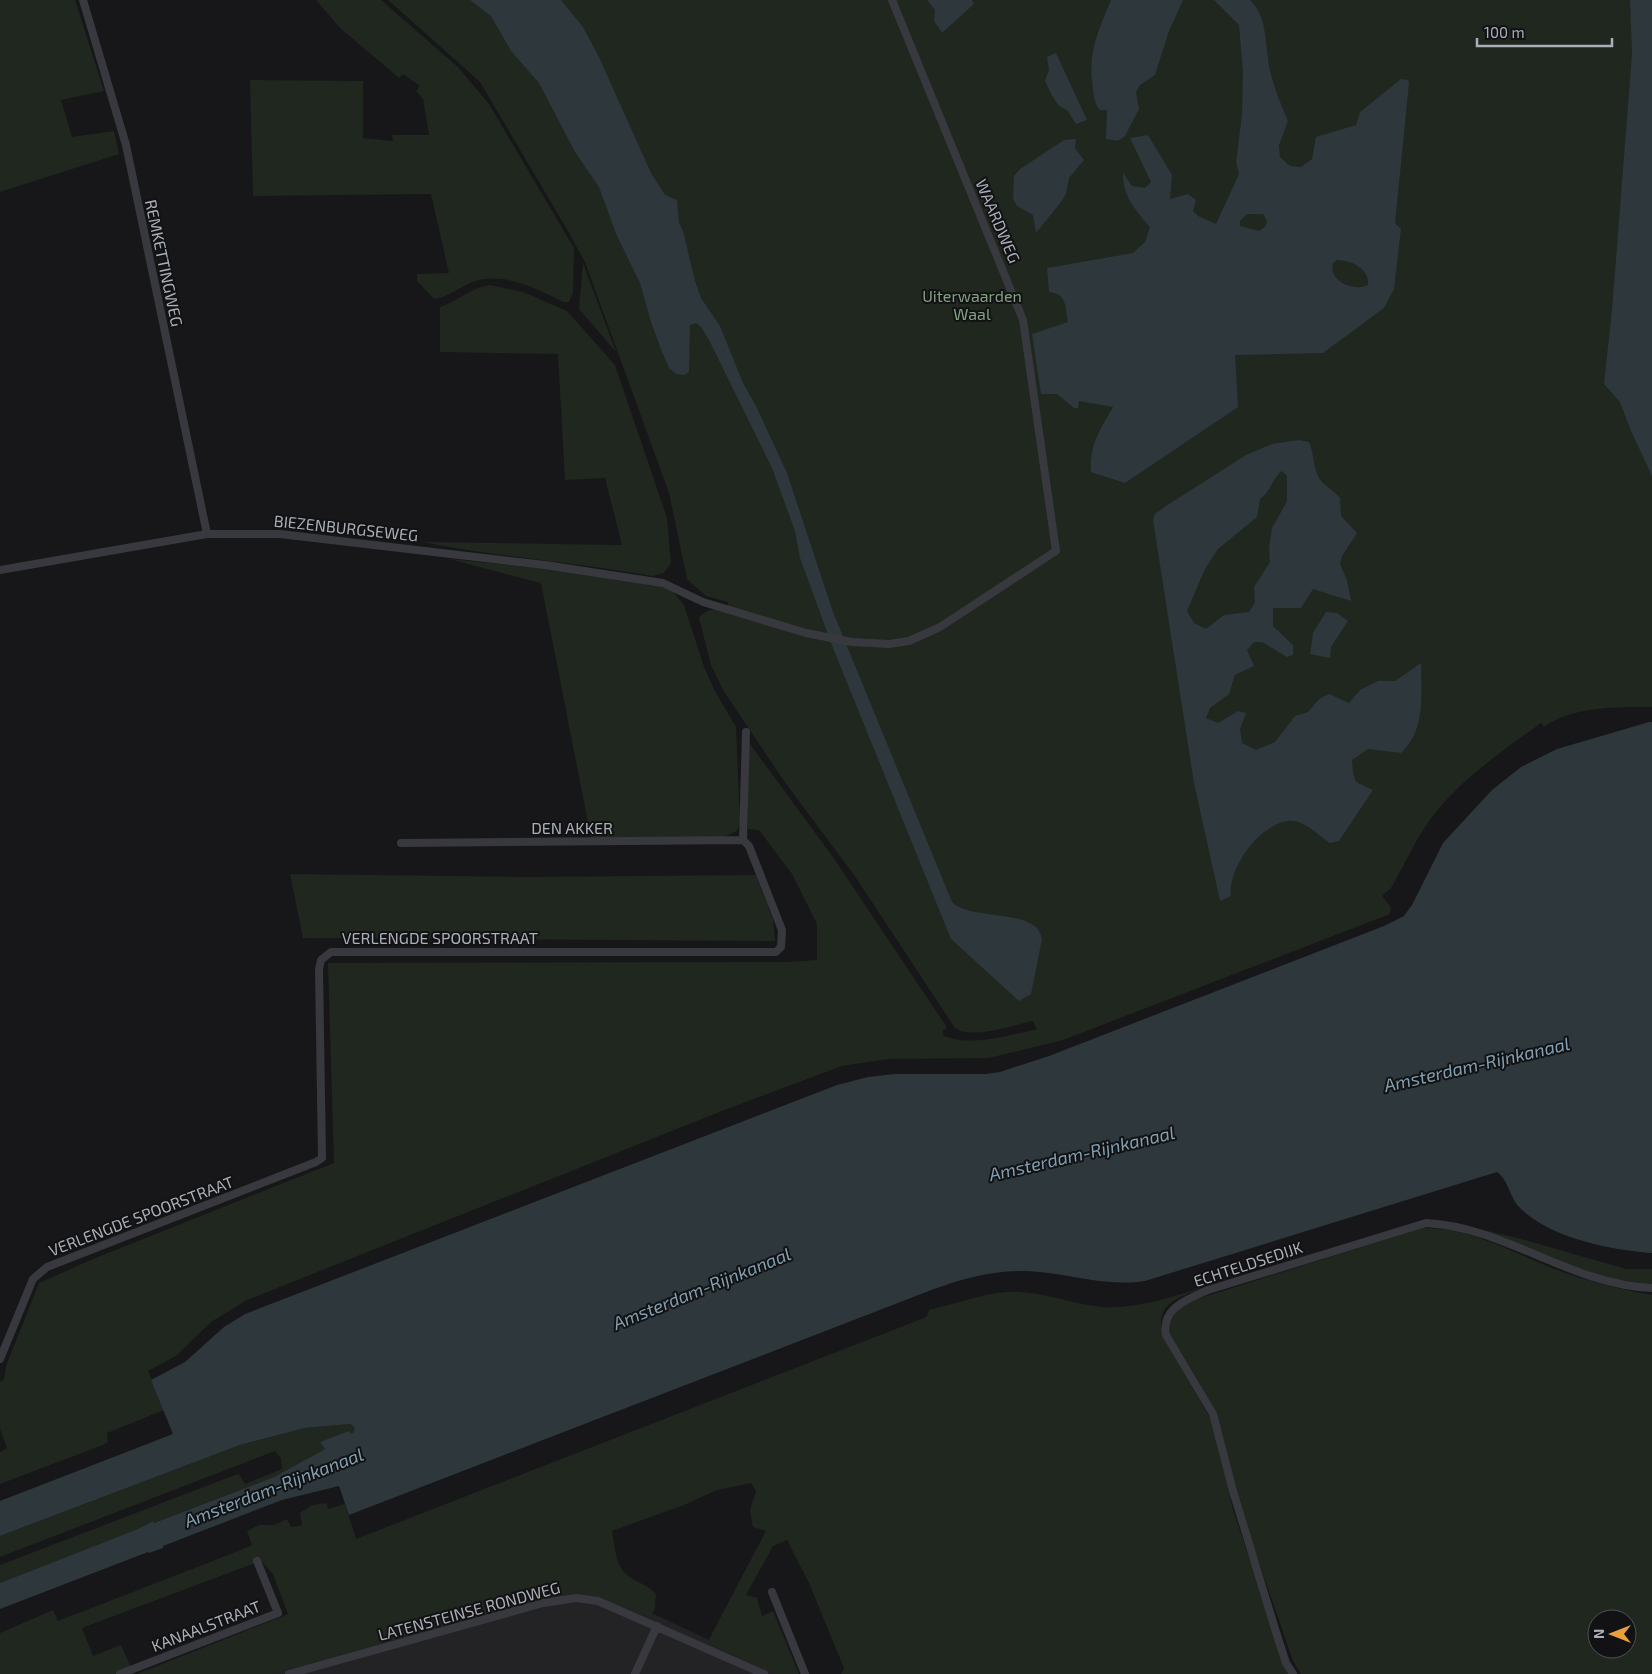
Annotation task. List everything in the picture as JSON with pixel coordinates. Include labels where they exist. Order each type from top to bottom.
[{"type":"street","name":"REMKETTINGWEG","points":[[83,0],[126,144],[207,534]]},
{"type":"street","name":"WAARDWEG","points":[[892,0],[1023,320],[1056,551]]},
{"type":"street","name":"BIEZENBURGSEWEG","points":[[0,570],[207,534],[280,534],[545,565],[663,583],[704,602],[821,636],[852,642],[889,644],[909,641],[940,627],[1056,551]]},
{"type":"street","points":[[743,840],[746,732]]},
{"type":"street","name":"DEN AKKER","points":[[401,843],[743,840]]},
{"type":"street","name":"VERLENGDE SPOORSTRAAT","points":[[0,1359],[33,1279],[47,1266],[316,1162],[322,1158],[320,969],[321,960],[331,952],[771,953],[781,947],[782,930],[749,846],[743,840]]},
{"type":"street","name":"ECHTELDSEDIJK","points":[[1293,1674],[1286,1663],[1275,1629],[1212,1414],[1166,1335],[1164,1325],[1173,1309],[1181,1302],[1208,1290],[1426,1223],[1464,1228],[1516,1246],[1584,1275],[1620,1284],[1652,1288]]},
{"type":"street","name":"KANAALSTRAAT","points":[[120,1674],[278,1614],[257,1561]]},
{"type":"street","points":[[772,1592],[805,1674]]},
{"type":"street","name":"LATENSTEINSE RONDWEG","points":[[289,1674],[544,1603],[566,1599],[598,1601],[764,1674]]},
{"type":"street","points":[[635,1674],[657,1626]]},
{"type":"shaded area","points":[[569,1586],[619,1598],[783,1674],[254,1674]]},
{"type":"green space","points":[[0,0],[75,0],[104,91],[61,100],[72,137],[114,131],[119,154],[0,192]]},
{"type":"green space","points":[[316,0],[381,0],[458,67],[489,104],[574,248],[573,293],[569,302],[563,302],[520,283],[496,279],[484,279],[473,282],[434,299],[417,281],[417,274],[449,273],[431,194],[253,196],[250,80],[363,81],[363,138],[393,141],[392,135],[429,135],[423,99],[416,91],[420,86],[403,74],[399,78],[339,27]]},
{"type":"green space","name":"Uiterwaarden Waal","points":[[388,0],[1631,0],[1652,226],[1652,707],[1625,707],[1582,711],[1556,720],[1544,727],[1541,723],[1472,775],[1436,812],[1423,830],[1391,888],[1382,896],[1391,907],[1390,914],[1063,1040],[989,1058],[888,1059],[842,1066],[727,1109],[247,1300],[211,1322],[176,1356],[148,1371],[164,1410],[107,1433],[108,1442],[103,1445],[0,1484],[0,1452],[7,1448],[0,1429],[0,1382],[4,1380],[6,1366],[39,1283],[93,1259],[334,1163],[328,963],[785,962],[817,960],[817,924],[792,874],[759,830],[748,829],[747,740],[833,857],[946,1026],[946,1029],[943,1030],[943,1035],[953,1039],[977,1040],[1002,1037],[1037,1029],[1033,1021],[972,1033],[955,1028],[854,875],[784,781],[723,690],[711,665],[699,618],[705,612],[712,610],[728,611],[728,602],[706,596],[687,579],[669,493],[585,262],[480,82]]},
{"type":"green space","points":[[583,263],[616,352],[579,309]]},
{"type":"green space","points":[[490,285],[523,292],[567,311],[615,365],[667,518],[671,563],[664,573],[652,576],[479,552],[422,542],[622,545],[605,478],[565,480],[558,354],[440,352],[440,307],[476,289]]},
{"type":"green space","points":[[449,559],[571,571],[671,589],[684,605],[704,667],[715,691],[736,727],[740,823],[737,831],[724,837],[591,838],[541,583]]},
{"type":"green space","points":[[290,874],[528,877],[756,875],[773,920],[775,941],[303,938]]},
{"type":"green space","points":[[1422,1228],[1456,1231],[1489,1241],[1577,1277],[1652,1295],[1652,1674],[1301,1674],[1293,1661],[1243,1516],[1218,1421],[1199,1382],[1169,1333],[1170,1321],[1177,1310],[1188,1302]]},
{"type":"green space","points":[[1476,1228],[1626,1269],[1652,1269],[1652,1285],[1596,1276]]},
{"type":"green space","points":[[1210,1285],[1173,1301],[1166,1307],[1162,1315],[1161,1324],[1163,1336],[1210,1418],[1219,1443],[1233,1510],[1288,1674],[841,1674],[844,1668],[809,1583],[787,1540],[773,1546],[746,1595],[757,1598],[762,1616],[773,1611],[799,1674],[775,1674],[707,1643],[766,1531],[753,1527],[750,1510],[756,1491],[751,1483],[717,1490],[684,1505],[612,1531],[617,1558],[622,1570],[656,1594],[655,1608],[651,1617],[601,1598],[568,1593],[271,1674],[137,1674],[288,1614],[273,1574],[261,1561],[82,1628],[93,1656],[121,1645],[131,1667],[115,1674],[0,1674],[0,1633],[53,1610],[58,1621],[236,1552],[252,1545],[247,1531],[259,1525],[274,1525],[287,1519],[291,1527],[302,1525],[300,1513],[312,1505],[327,1503],[328,1509],[345,1504],[356,1539],[924,1318],[929,1310],[978,1297],[997,1293],[1019,1292],[1102,1307],[1116,1307],[1157,1301]]},
{"type":"green space","points":[[350,1424],[355,1428],[353,1434],[351,1435],[349,1431],[324,1446],[325,1449],[274,1477],[154,1523],[152,1521],[139,1529],[0,1583],[0,1565],[235,1475],[239,1474],[245,1484],[282,1469],[281,1459],[275,1451],[0,1557],[0,1536],[240,1445],[305,1428]]},
{"type":"water","points":[[470,0],[561,0],[583,27],[599,57],[651,173],[665,195],[677,200],[679,223],[683,231],[701,298],[720,326],[743,383],[756,406],[787,473],[833,612],[952,902],[961,908],[974,912],[1017,919],[1029,923],[1038,929],[1042,939],[1031,994],[1019,1001],[951,939],[833,648],[800,558],[795,531],[772,468],[709,340],[701,327],[696,323],[690,325],[689,372],[684,375],[676,374],[669,368],[651,322],[640,283],[617,236],[599,187],[575,152],[539,83],[511,51],[491,16]]},
{"type":"water","points":[[927,0],[972,0],[974,4],[942,33],[934,21],[935,10]]},
{"type":"water","points":[[1111,0],[1183,0],[1169,31],[1155,75],[1140,85],[1136,92],[1139,109],[1125,136],[1118,141],[1106,139],[1107,110],[1100,110],[1094,97],[1091,64],[1095,43]]},
{"type":"water","points":[[1214,0],[1250,0],[1260,14],[1265,32],[1272,77],[1288,121],[1279,145],[1280,157],[1290,166],[1301,167],[1312,159],[1316,137],[1356,125],[1360,112],[1401,79],[1408,80],[1395,223],[1401,229],[1394,289],[1384,308],[1323,353],[1235,355],[1238,407],[1125,483],[1091,472],[1094,446],[1113,407],[1079,401],[1078,408],[1074,408],[1057,394],[1041,394],[1032,334],[1068,322],[1062,298],[1055,293],[1049,292],[1047,268],[1133,253],[1145,242],[1150,227],[1127,196],[1123,173],[1132,186],[1145,188],[1151,182],[1130,138],[1148,135],[1172,175],[1170,199],[1188,194],[1196,200],[1193,211],[1198,216],[1216,224],[1239,174],[1236,162],[1242,115],[1243,71],[1239,25]],"holes":[[[1247,214],[1263,214],[1267,221],[1265,227],[1259,231],[1240,226],[1240,221]],[[1337,260],[1348,262],[1363,270],[1368,279],[1368,285],[1362,287],[1349,286],[1338,280],[1332,269],[1333,263]]]},
{"type":"water","points":[[1630,0],[1652,0],[1652,476],[1620,402],[1604,384],[1612,310],[1632,54]]},
{"type":"water","points":[[1056,53],[1087,120],[1076,124],[1067,110],[1056,102],[1051,94],[1045,81],[1049,70],[1047,57]]},
{"type":"water","points":[[1076,139],[1075,148],[1084,160],[1069,178],[1066,194],[1061,202],[1036,233],[1033,215],[1017,206],[1013,199],[1014,176],[1020,169],[1064,140]]},
{"type":"water","points":[[1299,440],[1309,442],[1319,478],[1340,498],[1341,516],[1357,533],[1342,556],[1340,564],[1347,580],[1351,601],[1313,589],[1301,608],[1273,608],[1273,626],[1293,645],[1293,655],[1287,657],[1262,642],[1254,642],[1247,650],[1254,666],[1235,675],[1229,694],[1210,708],[1206,718],[1218,723],[1238,711],[1246,713],[1240,729],[1242,743],[1256,750],[1275,742],[1295,716],[1308,712],[1319,699],[1329,694],[1349,703],[1360,690],[1378,681],[1395,681],[1421,663],[1420,711],[1415,734],[1401,753],[1368,749],[1352,760],[1356,782],[1373,790],[1339,841],[1330,843],[1299,822],[1287,821],[1276,825],[1266,831],[1247,850],[1234,873],[1231,896],[1220,901],[1194,783],[1153,520],[1155,514],[1166,506],[1246,455],[1272,444]],"holes":[[[1282,471],[1287,476],[1287,501],[1272,528],[1269,547],[1270,562],[1254,587],[1255,602],[1249,612],[1224,615],[1206,629],[1194,623],[1187,611],[1205,569],[1218,549],[1257,517],[1260,499],[1267,493],[1276,477]]]},
{"type":"water","points":[[1326,612],[1337,613],[1348,621],[1331,647],[1330,658],[1310,654],[1313,633]]},
{"type":"water","name":"Amsterdam-Rijnkanaal","points":[[1652,722],[1652,1253],[1600,1245],[1547,1227],[1519,1207],[1513,1199],[1504,1179],[1497,1172],[1145,1281],[1100,1281],[1027,1271],[1003,1272],[980,1276],[934,1289],[349,1515],[339,1486],[282,1500],[163,1546],[163,1548],[148,1552],[0,1609],[0,1583],[138,1529],[153,1521],[154,1523],[274,1477],[325,1449],[320,1442],[349,1431],[351,1434],[353,1433],[355,1428],[350,1424],[305,1428],[240,1445],[0,1536],[0,1501],[173,1434],[151,1380],[185,1362],[224,1327],[245,1314],[837,1085],[868,1077],[895,1074],[986,1074],[1000,1072],[1049,1056],[1384,926],[1404,916],[1412,905],[1443,843],[1492,790],[1521,767],[1557,749]]}]
